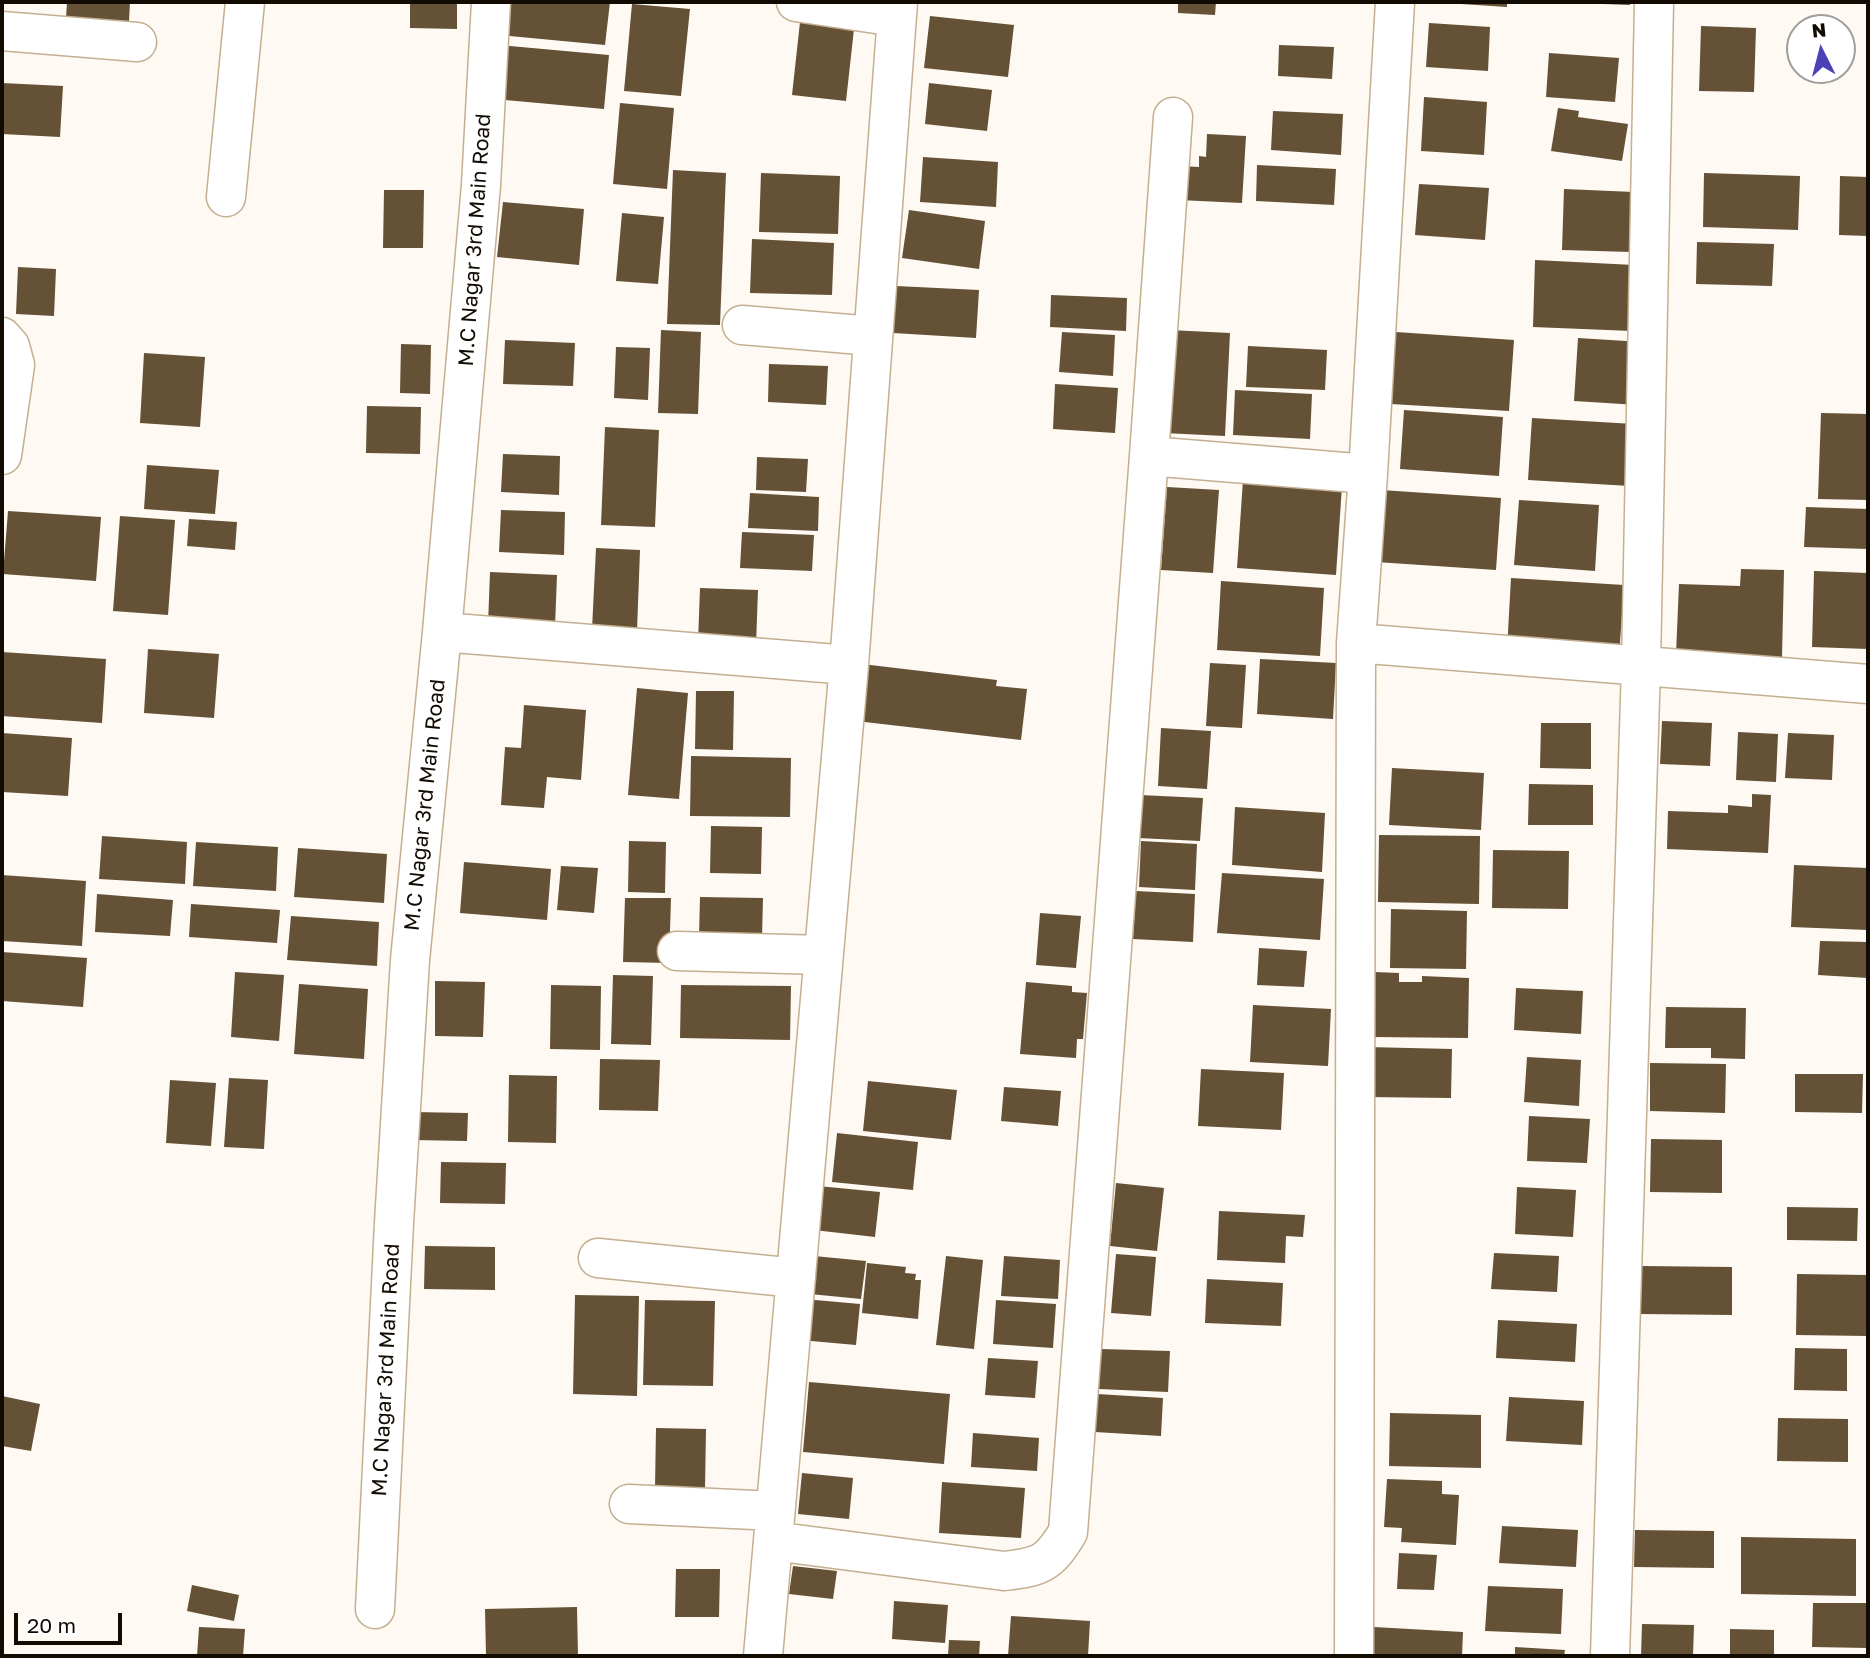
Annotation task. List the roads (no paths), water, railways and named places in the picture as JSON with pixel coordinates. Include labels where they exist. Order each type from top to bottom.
[{"type":"street","points":[[226,197],[245,2]]},
{"type":"street","name":"M.C Nagar 3rd Main Road","points":[[374,1609],[410,960],[481,185],[492,2]]},
{"type":"street","points":[[763,1656],[849,665],[897,9],[796,2]]},
{"type":"street","points":[[1354,1656],[1356,642],[1395,2]]},
{"type":"street","points":[[1610,1656],[1641,666],[1654,2]]},
{"type":"street","points":[[2,31],[137,42]]},
{"type":"street","points":[[629,1504],[774,1526],[1004,1571],[1034,1568],[1057,1552],[1068,1532],[1173,117]]},
{"type":"street","points":[[742,325],[873,336]]},
{"type":"street","points":[[2,337],[10,346],[15,365],[2,455]]},
{"type":"street","points":[[1149,456],[1368,474]]},
{"type":"street","points":[[442,632],[849,665]]},
{"type":"street","points":[[1356,642],[1868,684]]},
{"type":"street","points":[[677,951],[824,955]]},
{"type":"street","points":[[598,1258],[796,1278]]}]
